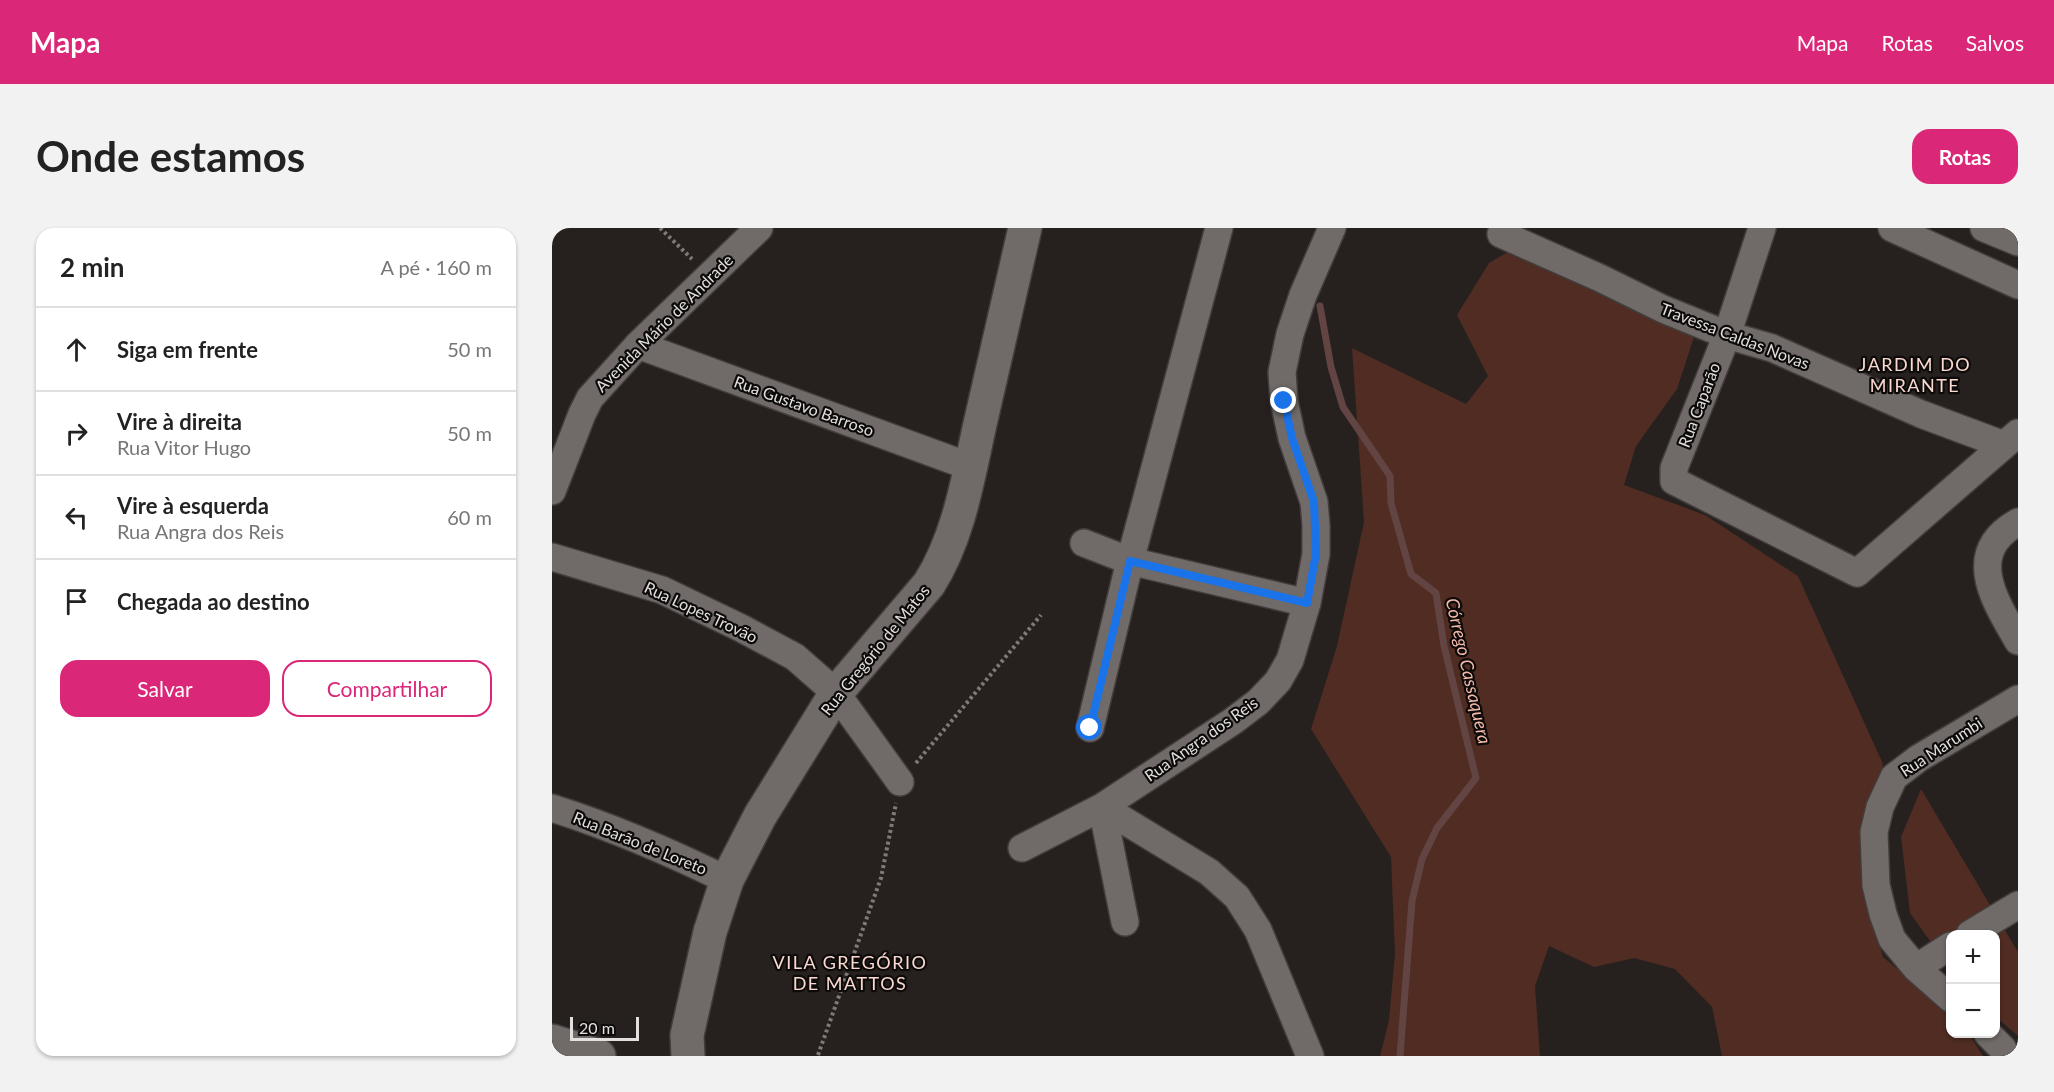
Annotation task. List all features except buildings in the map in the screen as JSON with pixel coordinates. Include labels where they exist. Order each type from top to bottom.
[{"type":"street","name":"Avenida Mário de Andrade","points":[[552,491],[582,414],[591,398],[638,345],[759,228]]},
{"type":"street","name":"Rua Gregório de Matos","points":[[688,1056],[687,1035],[710,932],[727,880],[760,816],[836,693],[929,584],[941,566],[951,541],[970,467],[1025,228]]},
{"type":"street","points":[[1090,728],[1130,561],[1219,228]]},
{"type":"street","name":"Rua Angra dos Reis","points":[[1022,848],[1102,807],[1233,721],[1258,702],[1278,681],[1290,660],[1307,603],[1316,554],[1314,502],[1292,438],[1284,401],[1282,372],[1290,334],[1303,296],[1332,228]]},
{"type":"street","name":"Rua Caparão","points":[[1762,228],[1726,335],[1674,468],[1674,481],[1857,573],[2011,439]]},
{"type":"street","points":[[1892,228],[2018,285]]},
{"type":"street","points":[[1984,228],[2018,242]]},
{"type":"street","name":"Travessa Caldas Novas","points":[[1503,231],[1663,309],[1726,335],[1772,348],[1921,414],[2011,439]]},
{"type":"street","name":"Rua Gustavo Barroso","points":[[638,345],[970,467]]},
{"type":"street","points":[[2018,522],[1999,536],[1989,553],[1987,572],[1994,599],[2018,641]]},
{"type":"street","points":[[1084,543],[1130,561],[1307,603]]},
{"type":"street","name":"Rua Lopes Trovão","points":[[552,557],[662,590],[795,657],[836,693],[900,782]]},
{"type":"street","name":"Rua Marumbi","points":[[1946,994],[1916,968],[1892,939],[1883,915],[1876,885],[1874,832],[1880,807],[1894,777],[1919,758],[2018,699]]},
{"type":"street","points":[[1102,807],[1125,922]]},
{"type":"street","points":[[1102,807],[1209,872],[1237,897],[1258,930],[1310,1056]]},
{"type":"street","name":"Rua Barão de Loreto","points":[[552,808],[672,853],[727,880]]},
{"type":"street","points":[[1977,930],[2018,905]]},
{"type":"street","points":[[1916,968],[1946,949]]},
{"type":"street","points":[[1992,1038],[2003,1049],[2005,1056]]},
{"type":"street","points":[[552,1041],[599,1056]]},
{"type":"path","points":[[660,228],[709,276]]},
{"type":"path","points":[[818,1055],[880,878],[900,782],[1041,615]]},
{"type":"shaded area","points":[[1508,252],[1696,331],[1677,389],[1636,446],[1624,485],[1705,515],[1798,576],[1883,764],[1864,858],[1866,901],[1883,957],[1946,1010],[1946,1038],[1972,1038],[1983,1056],[1722,1056],[1712,1007],[1675,969],[1634,958],[1594,967],[1549,946],[1535,986],[1540,1056],[1380,1056],[1389,1020],[1395,954],[1391,857],[1311,729],[1337,646],[1364,522],[1352,348],[1466,404],[1488,376],[1457,315],[1489,263]]},
{"type":"shaded area","points":[[1921,789],[2018,952],[2018,1036],[2000,1020],[2000,930],[1946,930],[1946,963],[1910,913],[1901,837]]},
{"type":"waterway","name":"Córrego Cassaquera","points":[[1320,306],[1331,367],[1343,407],[1390,476],[1391,503],[1411,574],[1436,593],[1444,646],[1476,778],[1437,828],[1422,859],[1412,901],[1400,1056]]},
{"type":"district","name":"JARDIM DO MIRANTE","points":[[1915,375]]},
{"type":"district","name":"VILA GREGÓRIO DE MATTOS","points":[[850,973]]},
{"type":"route","points":[[1090,728],[1130,561],[1307,603],[1316,554],[1314,502],[1292,438],[1284,401]]}]
